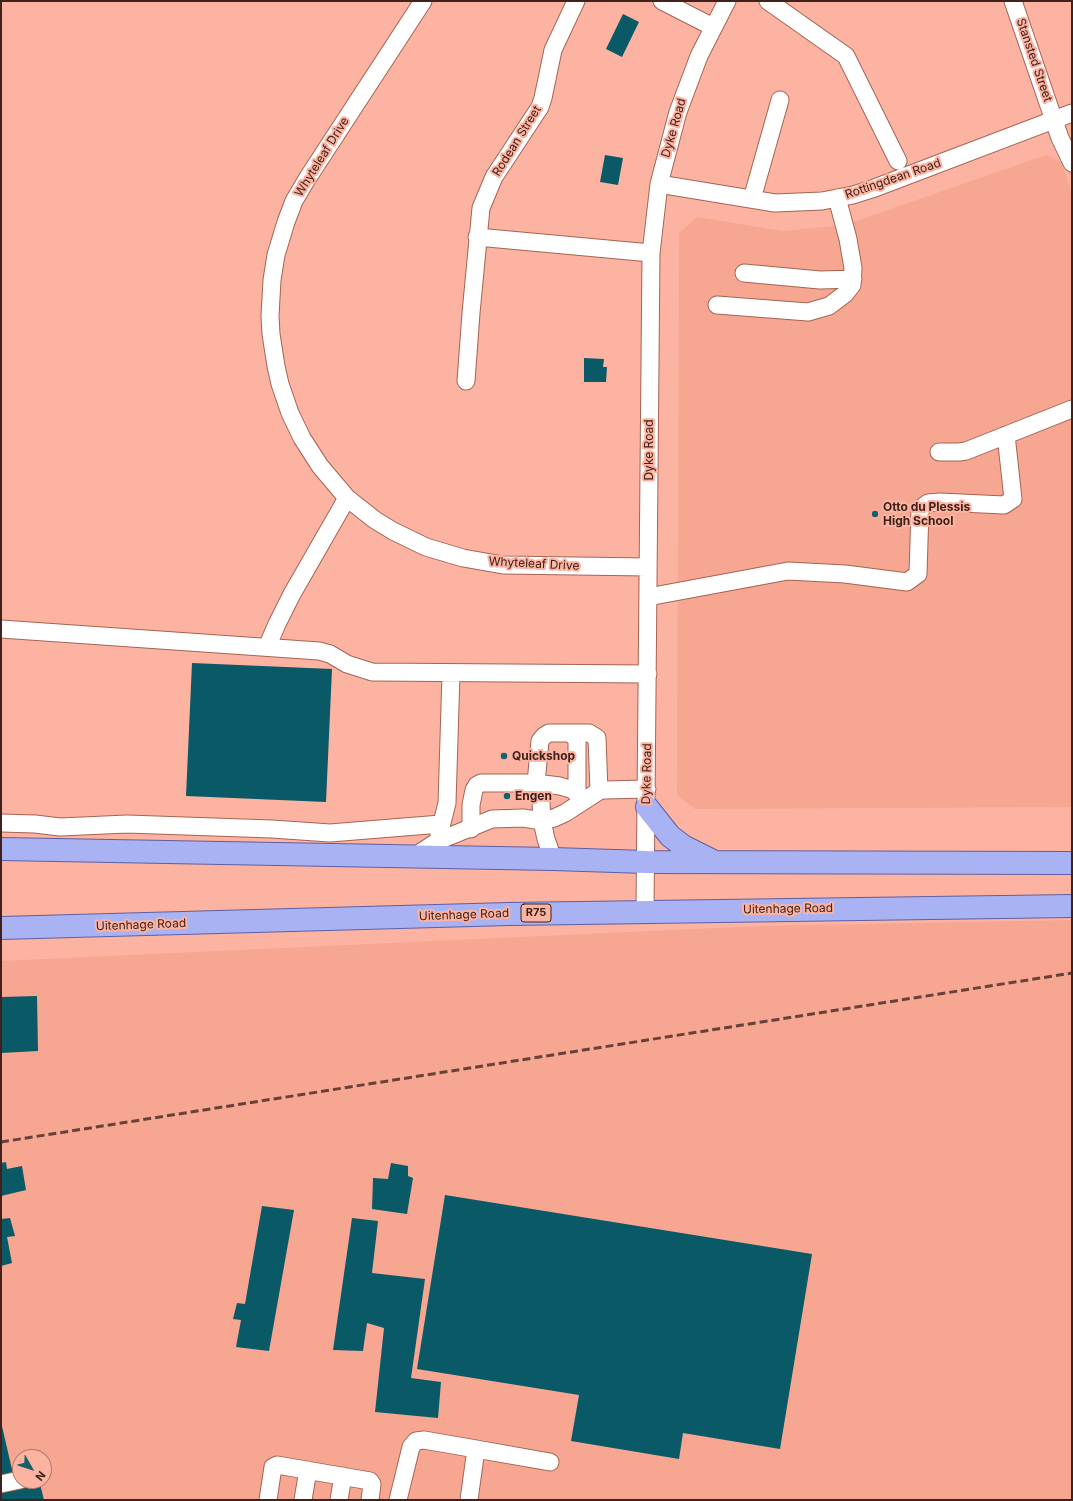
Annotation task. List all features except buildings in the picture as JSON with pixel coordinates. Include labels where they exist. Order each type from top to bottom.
[{"type":"main road","points":[[647,798],[661,826],[677,841],[690,850],[715,862]]},
{"type":"main road","points":[[1,848],[553,858],[646,862],[1072,863]]},
{"type":"main road","name":"Uitenhage Road","points":[[1,928],[645,912],[1072,906]]},
{"type":"street","name":"Whyteleaf Drive","points":[[423,1],[307,178],[294,201],[282,234],[276,255],[272,280],[271,334],[280,384],[290,413],[302,438],[324,472],[347,498],[375,520],[393,531],[426,547],[463,558],[503,565],[648,567]]},
{"type":"street","name":"Rodean Street","points":[[466,381],[477,237],[481,208],[486,192],[494,177],[540,107],[553,50],[576,1]]},
{"type":"street","points":[[662,1],[713,27]]},
{"type":"street","name":"Dyke Road","points":[[645,912],[651,253],[659,184],[680,106],[699,56],[727,1]]},
{"type":"street","points":[[768,1],[846,56],[898,161]]},
{"type":"street","name":"Stansted Street","points":[[1013,1],[1054,119],[1066,136],[1072,163]]},
{"type":"street","points":[[752,199],[780,100]]},
{"type":"street","name":"Rottingdean Road","points":[[659,184],[775,203],[822,201],[872,189],[1072,113]]},
{"type":"street","points":[[717,305],[808,312],[820,310],[837,300],[849,290],[853,279],[852,256],[837,198]]},
{"type":"street","points":[[477,237],[651,253]]},
{"type":"street","points":[[744,273],[820,280],[853,279]]},
{"type":"street","points":[[939,452],[966,451],[1072,409]]},
{"type":"street","points":[[648,597],[788,571],[845,574],[907,582],[918,574],[920,509],[928,503],[940,502],[1004,505],[1013,499],[1006,435]]},
{"type":"street","points":[[267,648],[292,594],[347,498]]},
{"type":"street","points":[[1,629],[319,651],[330,654],[347,664],[372,672],[451,674],[648,674]]},
{"type":"street","points":[[438,841],[447,803],[451,674]]},
{"type":"street","points":[[553,858],[546,839],[542,821],[538,783],[540,741],[549,733],[589,733],[596,738],[599,791]]},
{"type":"street","points":[[569,733],[575,737],[577,742],[580,797]]},
{"type":"street","points":[[471,829],[471,805],[474,790],[477,785],[481,783],[538,783],[560,786],[573,790],[580,797]]},
{"type":"street","points":[[415,856],[438,841],[471,829],[492,819],[523,818],[542,821],[554,818],[565,813],[580,797],[599,791],[604,790],[647,798]]},
{"type":"street","points":[[1,823],[35,824],[60,827],[127,824],[272,829],[330,833],[442,824]]},
{"type":"street","points":[[398,1500],[411,1447],[416,1441],[424,1440],[550,1462]]},
{"type":"street","points":[[470,1500],[476,1449]]},
{"type":"street","points":[[268,1500],[273,1467],[280,1465],[371,1482],[370,1500]]},
{"type":"street","points":[[303,1500],[308,1470]]},
{"type":"street","points":[[339,1500],[343,1476]]},
{"type":"street","points":[[1,1484],[12,1482]]},
{"type":"shaded area","name":"Otto du Plessis High School","points":[[1046,155],[1061,162],[1072,192],[1072,807],[695,809],[677,795],[679,233],[697,217],[783,231],[845,225]]},
{"type":"shaded area","points":[[1072,920],[1072,1500],[1,1500],[1,961],[759,926]]},
{"type":"railway","points":[[1,1142],[1072,973]]},
{"type":"place","name":"Otto du Plessis High School","points":[[875,514]]},
{"type":"place","name":"Quickshop","points":[[504,756]]},
{"type":"place","name":"Engen","points":[[507,796]]}]
